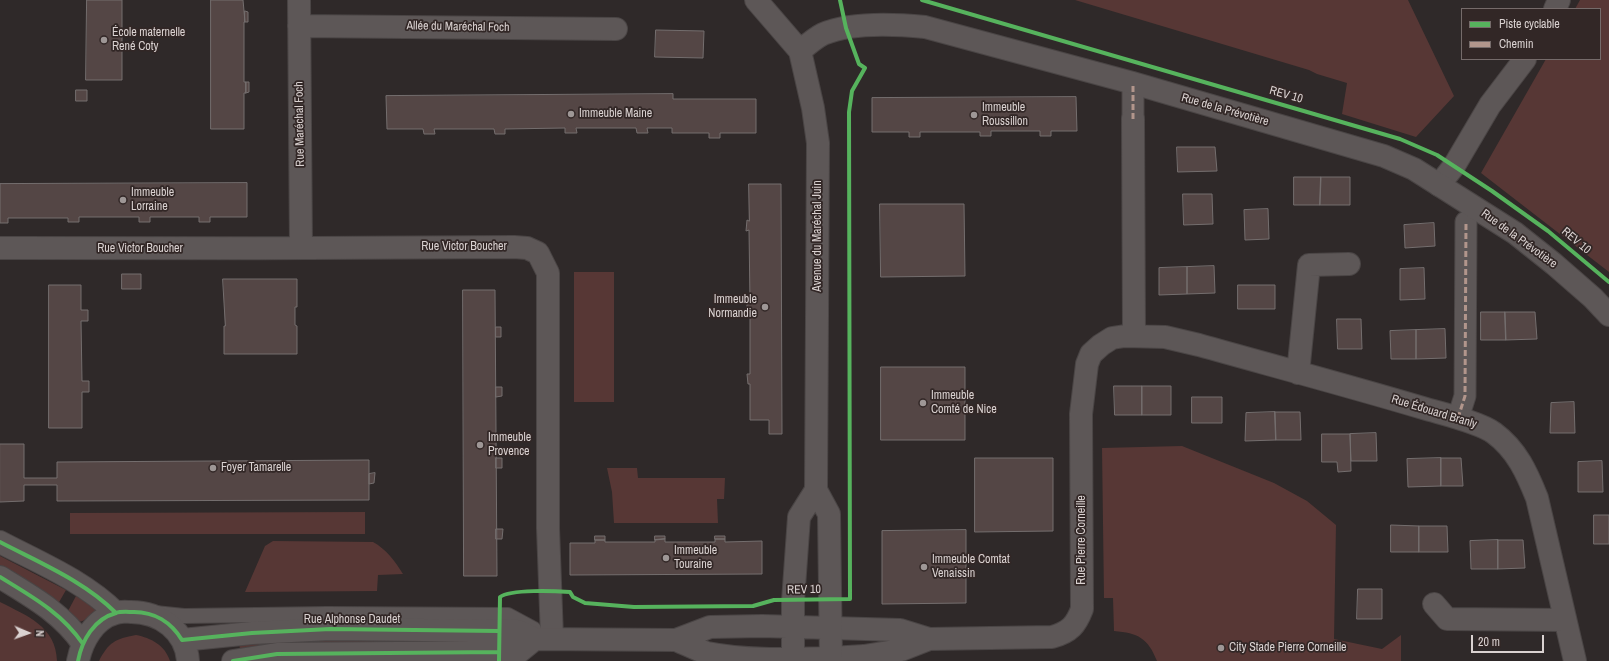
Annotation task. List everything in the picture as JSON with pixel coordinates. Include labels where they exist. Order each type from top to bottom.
[{"type":"street","name":"Rue Maréchal Foch","points":[[299,0],[301,248]]},
{"type":"street","name":"Avenue du Maréchal Juin","points":[[756,0],[800,50],[814,108],[818,143],[816,490]]},
{"type":"street","name":"Rue de la Prévotière","points":[[800,50],[822,34],[849,27],[898,24],[925,28],[1133,83],[1384,156],[1414,169],[1515,234],[1538,251],[1593,298],[1609,315]]},
{"type":"street","name":"Allée du Maréchal Foch","points":[[299,26],[616,29]]},
{"type":"street","points":[[1439,184],[1454,166],[1517,62]]},
{"type":"street","points":[[1133,83],[1134,335]]},
{"type":"street","points":[[1458,418],[1465,396],[1466,222]]},
{"type":"street","name":"Rue Victor Boucher","points":[[0,248],[174,249],[514,247],[527,248],[538,252],[548,273],[548,528],[544,639]]},
{"type":"street","points":[[1298,374],[1309,265],[1350,264]]},
{"type":"street","name":"Rue Édouard Branly","points":[[1134,335],[1164,337],[1192,343],[1458,418],[1493,432],[1519,458],[1529,475],[1537,498],[1574,661]]},
{"type":"street","name":"Rue Pierre Corneille","points":[[793,627],[900,630],[929,639],[1052,637],[1064,634],[1078,621],[1082,609],[1082,414],[1087,364],[1091,354],[1101,344],[1112,338],[1134,335]]},
{"type":"street","points":[[793,660],[793,600],[799,517],[816,490],[830,514],[831,659]]},
{"type":"street","points":[[0,542],[78,583],[106,603],[116,613]]},
{"type":"street","points":[[0,577],[47,606],[74,632],[80,652]]},
{"type":"street","points":[[1434,604],[1447,619],[1565,620]]},
{"type":"street","points":[[80,652],[94,627],[104,618],[116,613],[145,612],[158,617],[171,626],[182,640],[188,652],[188,661]]},
{"type":"street","name":"Rue Alphonse Daudet","points":[[182,640],[252,633],[330,629],[518,631],[544,639],[676,640],[710,627],[793,627]]},
{"type":"street","points":[[233,661],[277,654],[519,652],[544,639]]},
{"type":"street","name":"Rue Pierre Corneille","points":[[793,660],[864,656],[901,650],[929,639]]},
{"type":"street","name":"Rue Alphonse Daudet","points":[[676,640],[707,653],[762,660],[793,660]]},
{"type":"lane","points":[[145,612],[184,616],[508,614],[544,639]]},
{"type":"shaded area","points":[[1075,0],[1408,0],[1454,96],[1416,137],[1342,114],[1347,83],[1309,70]]},
{"type":"shaded area","points":[[1580,0],[1609,0],[1609,272],[1481,173],[1545,60],[1601,60],[1601,8],[1576,8]]},
{"type":"shaded area","points":[[574,272],[614,272],[614,402],[574,402]]},
{"type":"shaded area","points":[[1182,446],[1274,483],[1307,501],[1336,525],[1334,639],[1382,649],[1401,635],[1401,661],[1157,661],[1150,647],[1141,638],[1130,633],[1114,631],[1113,598],[1104,598],[1102,448]]},
{"type":"shaded area","points":[[607,468],[637,468],[638,478],[725,478],[724,499],[717,499],[718,523],[614,523],[612,492]]},
{"type":"shaded area","points":[[365,512],[365,534],[70,534],[70,513]]},
{"type":"shaded area","points":[[273,541],[373,542],[390,556],[403,574],[378,575],[377,591],[245,592],[265,546]]},
{"type":"shaded area","points":[[0,556],[66,590],[58,604],[0,568]]},
{"type":"shaded area","points":[[76,596],[98,609],[83,621],[77,620],[68,611]]},
{"type":"shaded area","points":[[0,602],[30,618],[46,631],[55,649],[57,661],[0,661]]},
{"type":"shaded area","points":[[136,635],[157,643],[168,655],[170,661],[99,661],[106,649],[113,642]]},
{"type":"shaded area","points":[[442,636],[483,644],[240,650],[239,641]]},
{"type":"building","name":"École maternelle René Coty","points":[[87,0],[122,0],[122,80],[86,80]]},
{"type":"building","points":[[211,0],[243,0],[245,22],[244,82],[246,82],[246,93],[244,93],[244,129],[211,129]]},
{"type":"building","points":[[245,11],[248,12],[248,22],[245,22]]},
{"type":"building","points":[[656,30],[704,31],[703,58],[655,57]]},
{"type":"building","points":[[246,82],[249,82],[249,92],[246,93]]},
{"type":"building","points":[[76,90],[87,90],[87,101],[76,101]]},
{"type":"building","name":"Immeuble Maine","points":[[673,94],[673,99],[756,99],[756,133],[720,133],[720,138],[709,138],[709,133],[672,133],[672,128],[647,128],[648,133],[637,133],[636,128],[576,128],[577,133],[565,133],[565,128],[505,129],[505,134],[495,134],[494,129],[434,129],[435,134],[424,134],[423,129],[387,129],[386,96]]},
{"type":"building","name":"Immeuble Roussillon","points":[[1076,97],[1077,131],[1051,131],[1051,136],[1040,136],[1040,131],[991,131],[991,136],[980,136],[980,132],[920,132],[920,137],[909,137],[909,132],[872,132],[872,98]]},
{"type":"building","points":[[1177,147],[1215,147],[1217,171],[1178,172]]},
{"type":"building","points":[[1294,177],[1321,177],[1320,205],[1294,205]]},
{"type":"building","points":[[1321,177],[1350,177],[1350,205],[1320,205]]},
{"type":"building","name":"Immeuble Lorraine","points":[[247,183],[247,217],[210,217],[210,222],[199,222],[199,217],[150,217],[150,222],[139,222],[139,217],[79,217],[79,222],[68,222],[68,218],[8,218],[8,223],[0,223],[0,184]]},
{"type":"building","name":"Immeuble Normandie","points":[[749,184],[781,184],[782,434],[769,434],[769,420],[750,420],[750,384],[748,384],[747,374],[750,374],[750,313],[747,313],[747,302],[750,302],[749,230],[746,231],[747,220],[749,221]]},
{"type":"building","points":[[1183,194],[1212,194],[1213,224],[1184,225]]},
{"type":"building","points":[[880,204],[964,204],[965,276],[881,277]]},
{"type":"building","points":[[1268,209],[1269,239],[1245,240],[1244,210]]},
{"type":"building","points":[[1434,223],[1435,246],[1405,248],[1404,225]]},
{"type":"building","points":[[1214,266],[1215,293],[1187,294],[1187,267]]},
{"type":"building","points":[[1187,267],[1187,294],[1159,295],[1159,268]]},
{"type":"building","points":[[1424,268],[1425,299],[1400,300],[1400,269]]},
{"type":"building","points":[[122,274],[141,274],[141,289],[122,289]]},
{"type":"building","points":[[223,279],[297,279],[297,307],[295,307],[295,325],[297,326],[297,354],[224,354],[225,326]]},
{"type":"building","points":[[49,285],[81,285],[81,310],[88,310],[88,321],[81,321],[82,381],[89,381],[89,392],[82,392],[82,428],[49,428]]},
{"type":"building","points":[[1238,285],[1275,285],[1275,309],[1238,309]]},
{"type":"building","name":"Immeuble Provence","points":[[463,290],[495,290],[497,576],[464,576]]},
{"type":"building","points":[[1481,312],[1505,312],[1506,340],[1481,340]]},
{"type":"building","points":[[1505,312],[1535,312],[1537,339],[1506,340]]},
{"type":"building","points":[[1337,319],[1361,319],[1362,349],[1338,349]]},
{"type":"building","points":[[496,327],[501,327],[501,337],[496,337]]},
{"type":"building","points":[[1445,329],[1446,358],[1416,359],[1416,330]]},
{"type":"building","points":[[1416,330],[1416,359],[1391,359],[1390,331]]},
{"type":"building","name":"Immeuble Comté de Nice","points":[[881,367],[965,367],[965,440],[881,440]]},
{"type":"building","points":[[1114,386],[1142,386],[1142,415],[1115,415]]},
{"type":"building","points":[[1142,386],[1171,386],[1171,415],[1142,415]]},
{"type":"building","points":[[496,387],[502,387],[502,396],[496,397]]},
{"type":"building","points":[[1192,397],[1222,397],[1222,423],[1192,423]]},
{"type":"building","points":[[1574,402],[1575,433],[1550,433],[1551,403]]},
{"type":"building","points":[[1275,412],[1276,440],[1245,441],[1246,413]]},
{"type":"building","points":[[1275,412],[1300,412],[1301,440],[1276,440]]},
{"type":"building","points":[[1376,433],[1377,461],[1351,461],[1350,434]]},
{"type":"building","points":[[1322,434],[1350,434],[1351,471],[1338,472],[1337,462],[1322,462]]},
{"type":"building","name":"Foyer Tamarelle","points":[[0,444],[24,444],[24,478],[57,478],[57,462],[369,460],[369,500],[57,501],[57,485],[24,485],[24,501],[0,502]]},
{"type":"building","points":[[496,458],[502,458],[502,468],[496,468]]},
{"type":"building","points":[[975,458],[1053,458],[1053,531],[975,532]]},
{"type":"building","points":[[1441,458],[1461,458],[1463,486],[1441,486]]},
{"type":"building","points":[[1441,458],[1441,486],[1408,487],[1407,459]]},
{"type":"building","points":[[1602,461],[1603,492],[1578,492],[1578,462]]},
{"type":"building","points":[[375,473],[374,483],[369,484],[369,474]]},
{"type":"building","points":[[1594,515],[1609,515],[1609,544],[1594,544]]},
{"type":"building","points":[[1391,525],[1419,526],[1419,552],[1391,552]]},
{"type":"building","points":[[1419,526],[1447,526],[1448,552],[1419,552]]},
{"type":"building","points":[[496,529],[503,529],[502,539],[496,539]]},
{"type":"building","name":"Immeuble Comtat Venaissin","points":[[966,530],[966,603],[882,604],[882,531]]},
{"type":"building","points":[[595,536],[605,536],[605,540],[595,540]]},
{"type":"building","points":[[655,536],[665,536],[665,539],[655,540]]},
{"type":"building","points":[[715,536],[725,536],[725,539],[715,539]]},
{"type":"building","name":"Immeuble Touraine","points":[[665,539],[665,542],[715,542],[715,539],[725,539],[725,542],[762,541],[762,574],[570,575],[570,543],[595,543],[595,540],[605,540],[605,542],[655,542],[655,540]]},
{"type":"building","points":[[1498,540],[1498,569],[1471,569],[1470,541]]},
{"type":"building","points":[[1498,540],[1523,540],[1525,568],[1498,569]]},
{"type":"building","points":[[1358,589],[1382,589],[1382,619],[1357,619]]},
{"type":"marked path","points":[[1133,83],[1133,119]]},
{"type":"marked path","points":[[1458,418],[1465,396],[1466,222]]},
{"type":"cycle path","name":"REV 10","points":[[499,661],[500,597],[506,594],[534,591],[570,592],[573,597],[585,603],[634,607],[753,606],[774,600],[850,599],[849,112],[852,91],[865,68],[859,64],[846,28],[840,0]]},
{"type":"cycle path","name":"REV 10","points":[[922,0],[1400,139],[1437,155],[1492,191],[1548,231],[1609,282]]},
{"type":"cycle path","points":[[0,542],[76,582],[90,591],[116,613]]},
{"type":"cycle path","points":[[0,577],[34,598],[56,614],[66,623],[83,644]]},
{"type":"cycle path","points":[[78,661],[83,645],[90,631],[101,620],[118,612],[141,612],[155,616],[173,628],[182,640],[252,633],[330,629],[499,631]]},
{"type":"cycle path","points":[[233,661],[277,654],[499,652]]},
{"type":"place","name":"École maternelle René Coty","points":[[104,40]]},
{"type":"place","name":"Immeuble Maine","points":[[571,114]]},
{"type":"place","name":"Immeuble Roussillon","points":[[974,115]]},
{"type":"place","name":"Immeuble Lorraine","points":[[123,200]]},
{"type":"place","name":"Immeuble Normandie","points":[[765,307]]},
{"type":"place","name":"Immeuble Comté de Nice","points":[[923,403]]},
{"type":"place","name":"Immeuble Provence","points":[[480,445]]},
{"type":"place","name":"Foyer Tamarelle","points":[[213,468]]},
{"type":"place","name":"Immeuble Touraine","points":[[666,558]]},
{"type":"place","name":"Immeuble Comtat Venaissin","points":[[924,567]]},
{"type":"place","name":"City Stade Pierre Corneille","points":[[1221,648]]}]
